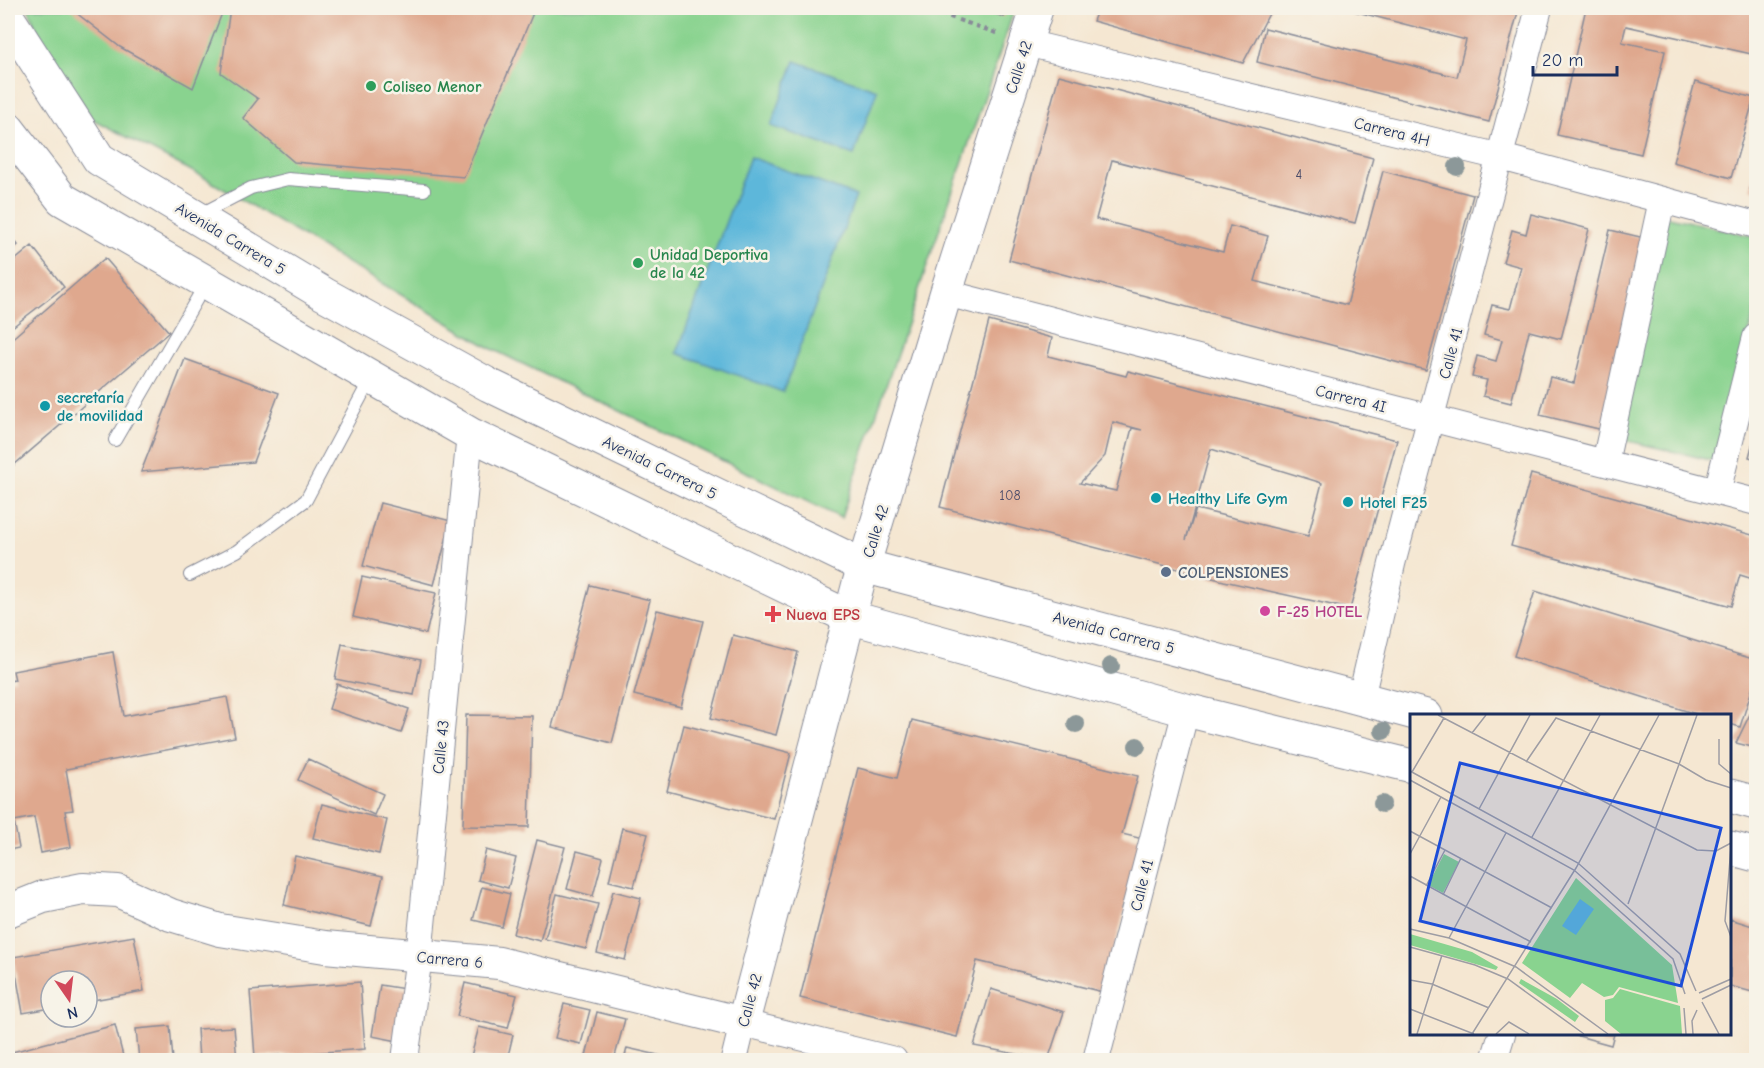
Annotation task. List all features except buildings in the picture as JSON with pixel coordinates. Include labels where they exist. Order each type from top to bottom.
[{"type":"main road","name":"Avenida Carrera 5","points":[[8,18],[99,159],[324,294],[489,385],[864,566],[1419,714]]},
{"type":"main road","points":[[8,129],[62,199],[470,434],[849,617],[1186,710],[1410,766]]},
{"type":"main road","points":[[1731,796],[1756,803]]},
{"type":"main road","points":[[1731,848],[1756,855]]},
{"type":"street","name":"Calle 42","points":[[734,1060],[849,617],[946,293],[1012,38],[1037,8]]},
{"type":"street","name":"Calle 41","points":[[1361,698],[1392,564],[1539,8]]},
{"type":"street","name":"Carrera 4H","points":[[1012,38],[1501,157],[1756,225]]},
{"type":"street","points":[[1605,463],[1662,200]]},
{"type":"street","name":"Carrera 4I","points":[[946,293],[1756,502]]},
{"type":"street","points":[[1717,492],[1756,337]]},
{"type":"street","name":"Calle 43","points":[[405,1060],[419,956],[470,434]]},
{"type":"street","name":"Calle 41","points":[[1096,1060],[1186,710]]},
{"type":"street","name":"Carrera 6","points":[[8,911],[43,897],[83,889],[118,891],[171,915],[220,930],[326,947],[499,963],[894,1060]]},
{"type":"street","points":[[1494,1060],[1502,1035]]},
{"type":"lane","points":[[196,217],[251,188],[288,179],[424,190]]},
{"type":"lane","points":[[115,440],[206,282]]},
{"type":"lane","points":[[190,575],[237,551],[306,500],[372,377]]},
{"type":"path","points":[[924,8],[1012,38]]},
{"type":"green space","name":"Unidad Deportiva de la 42","points":[[28,8],[1015,8],[841,518],[492,349],[205,178],[92,119],[37,29]]},
{"type":"green space","points":[[1665,216],[1756,237],[1756,304],[1719,462],[1611,437]]},
{"type":"water","points":[[795,61],[877,90],[854,155],[771,126]]},
{"type":"water","points":[[750,157],[856,196],[783,392],[677,353]]},
{"type":"place","name":"Coliseo Menor","points":[[371,86]]},
{"type":"place","name":"Unidad Deportiva de la 42","points":[[638,263]]},
{"type":"place","name":"secretaría de movilidad","points":[[45,406]]},
{"type":"place","name":"Healthy Life Gym","points":[[1156,498]]},
{"type":"place","name":"Hotel F25","points":[[1348,502]]},
{"type":"place","name":"COLPENSIONES","points":[[1166,572]]},
{"type":"place","name":"F-25 HOTEL","points":[[1265,611]]},
{"type":"place","name":"Nueva EPS","points":[[773,614]]}]
